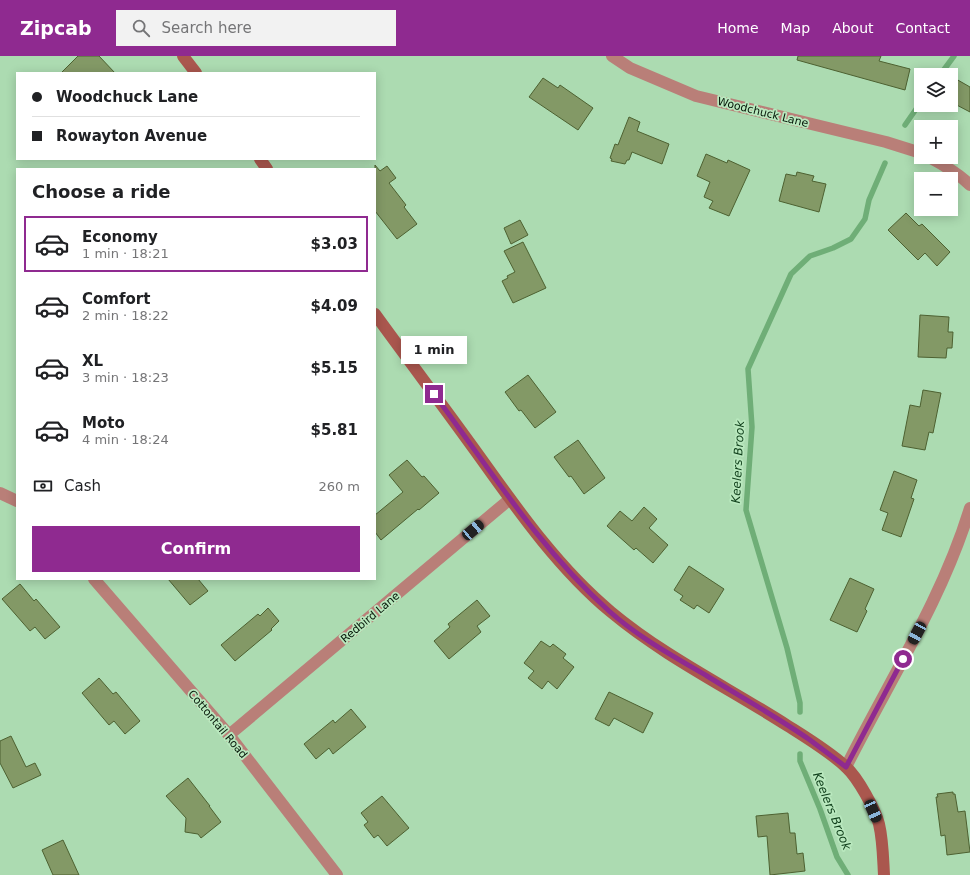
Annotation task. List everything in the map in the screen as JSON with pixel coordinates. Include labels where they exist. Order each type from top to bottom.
[{"type":"street","points":[[183,56],[195,72]]},
{"type":"street","name":"Woodchuck Lane","points":[[612,56],[630,68],[696,96],[886,142],[914,151]]},
{"type":"street","points":[[941,164],[963,178],[970,185]]},
{"type":"street","points":[[376,315],[510,499],[550,550],[610,611],[646,639],[809,739],[846,767],[858,782],[878,823],[882,847],[884,875]]},
{"type":"street","points":[[0,493],[16,501]]},
{"type":"street","name":"Redbird Lane","points":[[229,735],[510,499]]},
{"type":"street","points":[[846,767],[924,620],[945,577],[970,508]]},
{"type":"street","name":"Cottontail Road","points":[[95,580],[229,735],[337,875]]},
{"type":"building","points":[[78,56],[99,56],[114,72],[62,72]]},
{"type":"building","points":[[798,56],[881,56],[879,61],[910,69],[905,90],[797,60]]},
{"type":"building","points":[[543,78],[558,88],[560,85],[593,108],[578,130],[529,97]]},
{"type":"building","points":[[958,80],[970,87],[970,112],[958,106]]},
{"type":"building","points":[[629,117],[640,122],[637,131],[669,144],[662,164],[632,152],[629,160],[627,160],[625,164],[611,161],[612,159],[610,158],[615,144],[618,145]]},
{"type":"building","points":[[706,154],[727,163],[728,160],[750,170],[729,216],[709,208],[713,201],[704,197],[710,182],[697,176]]},
{"type":"building","points":[[375,165],[380,171],[387,166],[396,178],[389,183],[406,205],[404,207],[417,224],[397,239],[376,212]]},
{"type":"building","points":[[797,172],[814,176],[812,181],[826,184],[819,212],[779,201],[786,174],[796,176]]},
{"type":"building","points":[[906,213],[919,226],[922,224],[950,252],[937,266],[925,253],[918,260],[888,230]]},
{"type":"building","points":[[520,220],[528,235],[511,244],[504,228]]},
{"type":"building","points":[[523,242],[546,288],[513,303],[502,281],[508,278],[507,276],[515,272],[504,251]]},
{"type":"building","points":[[920,315],[949,317],[948,332],[953,332],[952,348],[947,348],[946,358],[918,357]]},
{"type":"building","points":[[528,375],[556,412],[535,428],[521,410],[519,411],[505,392]]},
{"type":"building","points":[[923,390],[941,393],[933,433],[929,432],[925,450],[902,446],[910,405],[920,407]]},
{"type":"building","points":[[578,440],[605,478],[584,494],[571,476],[569,477],[554,457]]},
{"type":"building","points":[[407,460],[439,493],[381,540],[376,533],[376,514],[403,492],[389,475]]},
{"type":"building","points":[[894,471],[917,480],[911,498],[914,499],[901,537],[882,530],[888,513],[880,510]]},
{"type":"building","points":[[644,507],[657,519],[649,528],[668,545],[653,563],[636,548],[634,550],[607,526],[620,511],[632,521]]},
{"type":"building","points":[[689,566],[724,589],[709,613],[697,605],[694,609],[680,600],[683,596],[674,590]]},
{"type":"building","points":[[850,578],[874,589],[865,609],[867,611],[857,632],[830,620]]},
{"type":"building","points":[[169,580],[199,580],[208,591],[190,605]]},
{"type":"building","points":[[20,584],[34,601],[36,599],[60,627],[45,639],[35,627],[30,631],[2,599]]},
{"type":"building","points":[[477,600],[490,616],[477,626],[481,632],[449,659],[434,641],[450,627],[448,624]]},
{"type":"building","points":[[268,608],[279,621],[271,629],[272,630],[235,661],[221,645],[258,614],[260,616]]},
{"type":"building","points":[[541,641],[550,647],[553,644],[566,654],[563,658],[574,667],[557,689],[548,681],[542,689],[528,678],[534,671],[524,663]]},
{"type":"building","points":[[99,678],[113,694],[116,692],[140,721],[125,734],[114,721],[109,725],[82,693]]},
{"type":"building","points":[[609,692],[653,713],[643,733],[614,718],[609,726],[595,719]]},
{"type":"building","points":[[351,709],[366,727],[333,754],[329,748],[316,759],[304,744],[333,720],[335,723]]},
{"type":"building","points":[[11,736],[26,767],[35,763],[41,775],[13,788],[0,763],[0,741]]},
{"type":"building","points":[[188,778],[221,822],[201,838],[198,834],[185,832],[186,818],[166,796]]},
{"type":"building","points":[[953,792],[953,794],[955,794],[958,812],[965,811],[970,852],[947,855],[945,835],[941,836],[936,797],[938,797],[937,794]]},
{"type":"building","points":[[382,796],[409,828],[387,846],[378,835],[374,838],[364,825],[368,822],[361,813]]},
{"type":"building","points":[[788,813],[790,833],[795,833],[797,854],[803,853],[805,871],[770,875],[767,836],[758,837],[756,816]]},
{"type":"building","points":[[63,840],[79,875],[53,875],[42,850]]},
{"type":"waterway","name":"Keelers Brook","points":[[945,68],[954,56]]},
{"type":"waterway","name":"Keelers Brook","points":[[905,125],[914,112]]},
{"type":"waterway","name":"Keelers Brook","points":[[800,712],[800,703],[787,648],[746,510],[752,427],[748,369],[791,274],[810,256],[833,248],[851,239],[865,219],[869,200],[885,163]]},
{"type":"waterway","name":"Keelers Brook","points":[[800,754],[800,761],[820,809],[837,857],[848,875]]},
{"type":"route","points":[[434,394],[510,499],[546,545],[579,581],[610,611],[640,635],[662,650],[773,716],[809,739],[846,767],[903,659]]}]
